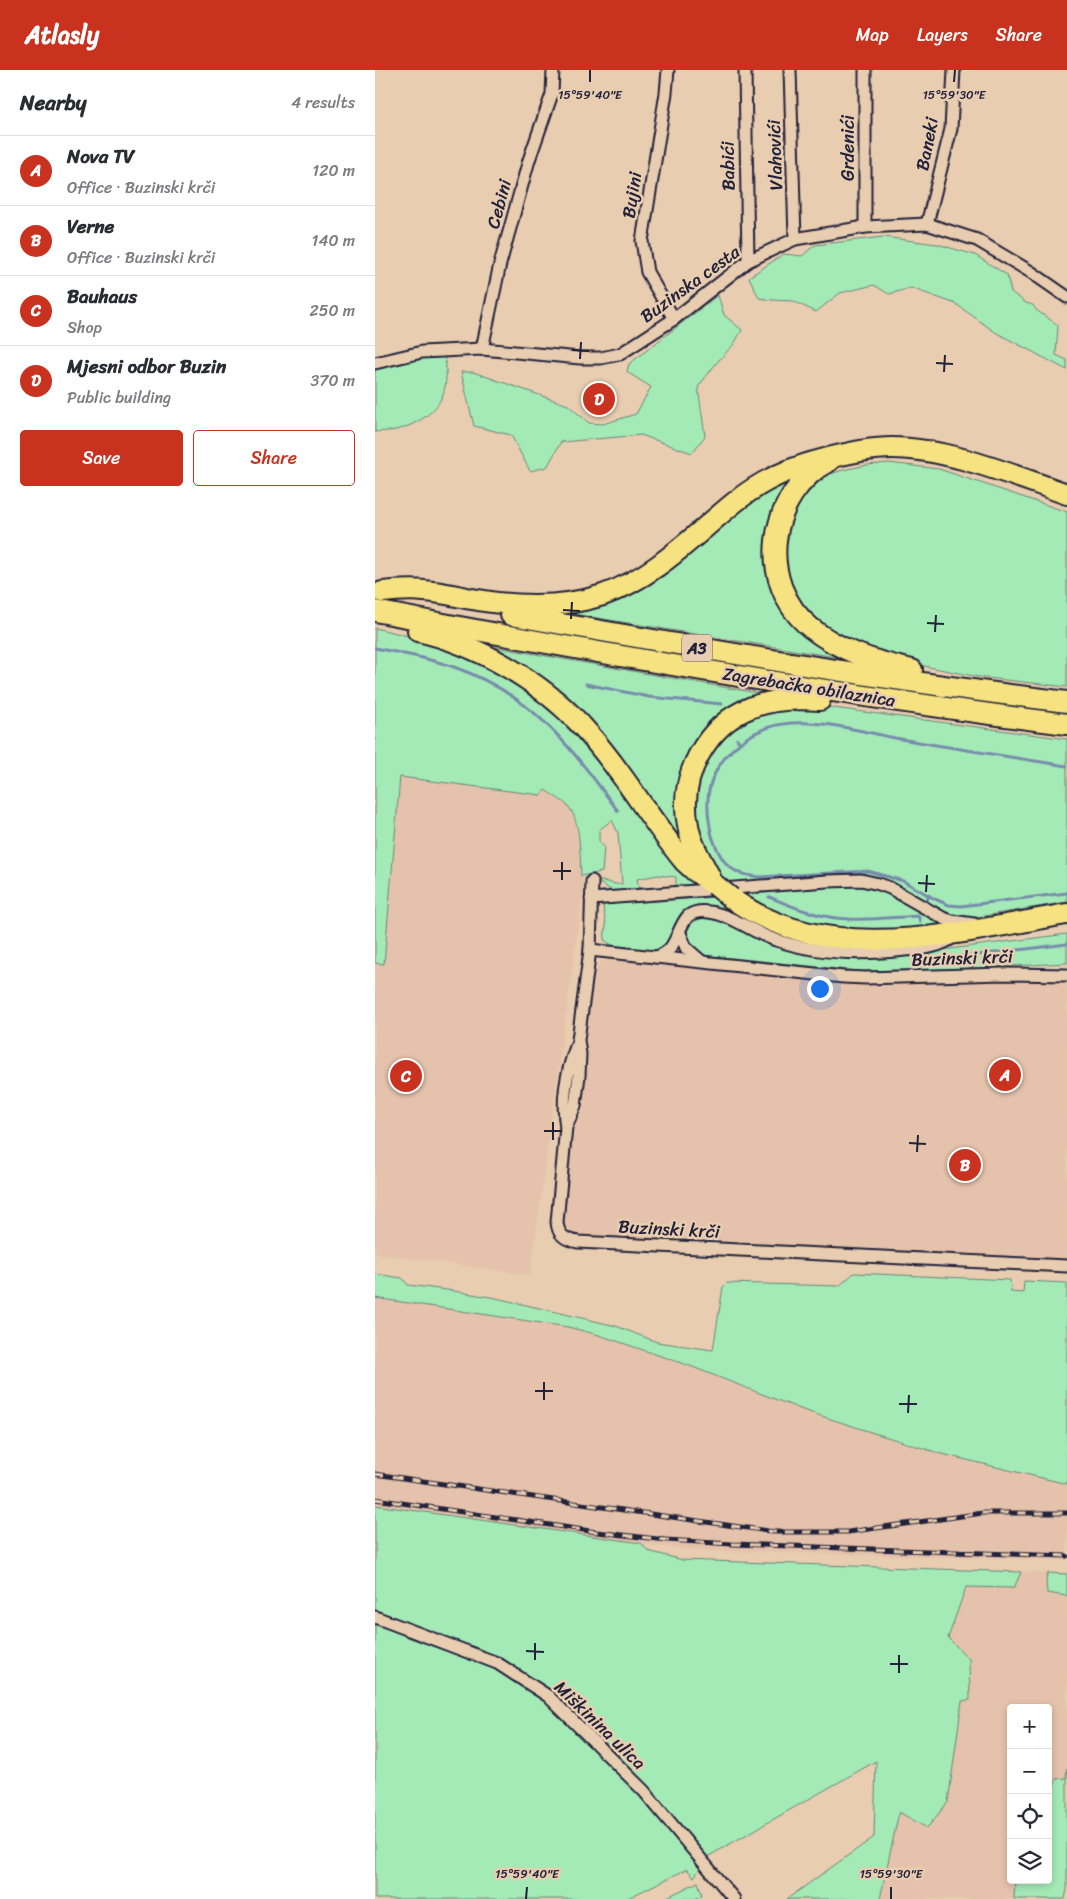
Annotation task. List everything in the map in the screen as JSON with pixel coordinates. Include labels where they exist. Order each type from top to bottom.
[{"type":"highway","points":[[379,591],[423,590],[505,604],[529,606],[564,604],[602,595],[622,587],[655,568],[754,487],[796,466],[862,450],[892,448],[920,450],[948,456],[1067,494]]},
{"type":"highway","points":[[840,455],[825,463],[803,482],[790,499],[779,521],[775,542],[775,563],[782,589],[789,603],[799,617],[810,627],[847,650],[897,666],[986,683],[1012,696]]},
{"type":"highway","name":"Zagrebačka obilaznica","points":[[379,591],[677,645],[1012,696],[1067,702]]},
{"type":"highway","name":"Zagrebačka obilaznica","points":[[375,611],[695,670],[978,713],[1067,724]]},
{"type":"highway","points":[[375,621],[424,632],[472,650],[499,662],[549,694],[582,726],[684,861],[695,872],[731,898],[758,914],[788,926],[819,935],[838,938],[880,939],[962,932],[1067,914]]},
{"type":"highway","points":[[715,885],[695,850],[688,825],[686,802],[690,775],[703,748],[725,723],[740,713],[763,704],[796,699],[821,700],[952,718],[978,713]]},
{"type":"street","name":"Cebini","points":[[482,349],[503,254],[529,160],[552,94],[553,70]]},
{"type":"street","name":"Bujini","points":[[668,70],[665,102],[643,241],[647,272],[674,319]]},
{"type":"street","name":"Babići","points":[[745,70],[748,261]]},
{"type":"street","name":"Vlahovići","points":[[790,70],[795,239]]},
{"type":"street","name":"Grdenići","points":[[865,70],[865,227]]},
{"type":"street","name":"Baneki","points":[[927,224],[951,130],[954,70]]},
{"type":"street","name":"Buzinska cesta","points":[[375,363],[422,352],[482,349],[581,358],[601,358],[620,354],[674,319],[748,261],[795,239],[865,227],[927,224],[977,240],[1031,272],[1067,297]]},
{"type":"street","name":"Buzinski krči","points":[[591,899],[861,880],[890,888],[953,921],[997,926]]},
{"type":"street","name":"Buzinski krči","points":[[592,881],[590,950],[578,1040],[580,1054],[579,1076],[575,1106],[566,1127],[557,1222],[560,1234],[566,1239],[571,1241],[1067,1266]]},
{"type":"street","points":[[656,957],[663,955],[671,948],[688,916],[701,911],[722,915],[776,940],[831,951],[854,953],[930,948],[944,943],[962,932]]},
{"type":"street","points":[[679,933],[686,948],[701,961]]},
{"type":"street","name":"Buzinski krči","points":[[590,950],[865,978],[1003,974],[1067,975]]},
{"type":"street","name":"Miškinina ulica","points":[[375,1617],[497,1663],[548,1696],[644,1791],[734,1899]]},
{"type":"shaded area","points":[[400,777],[540,795],[544,790],[568,805],[573,815],[579,842],[581,876],[584,884],[530,1275],[375,1253],[375,963],[384,964]]},
{"type":"shaded area","points":[[605,959],[860,984],[994,980],[1067,982],[1067,1260],[569,1235],[562,1225],[593,977],[597,966]]},
{"type":"shaded area","points":[[375,1298],[568,1327],[599,1335],[690,1366],[803,1410],[874,1433],[942,1454],[1067,1484],[1067,1560],[687,1550],[375,1505]]},
{"type":"shaded area","points":[[1021,1572],[1048,1573],[1046,1579],[1047,1593],[1067,1596],[1066,1778],[1056,1779],[1052,1794],[1052,1704],[1007,1704],[1007,1884],[1015,1884],[1014,1899],[880,1899],[899,1811],[948,1802],[962,1701],[970,1700],[969,1659],[948,1638],[966,1586],[1013,1588]]},
{"type":"green space","points":[[883,237],[937,244],[975,255],[1007,275],[1011,292],[1026,303],[1033,305],[1036,310],[1058,325],[1056,355],[1067,360],[1067,370],[995,332],[956,304],[911,288],[889,294],[874,285],[840,293],[816,312],[793,301],[759,298],[749,277],[784,254],[802,256],[815,245]]},
{"type":"green space","points":[[718,295],[724,315],[742,330],[734,344],[698,387],[705,436],[692,453],[641,435],[561,442],[547,467],[530,471],[511,435],[474,426],[461,372],[473,372],[568,405],[589,423],[603,424],[636,414],[651,387],[627,372],[629,364]]},
{"type":"green space","points":[[442,356],[445,358],[446,382],[444,392],[435,408],[418,421],[406,427],[375,432],[375,369],[409,359]]},
{"type":"green space","points":[[889,463],[939,469],[1067,512],[1067,687],[979,677],[904,662],[820,629],[790,596],[781,534],[799,496],[821,477],[867,465]]},
{"type":"green space","points":[[797,475],[778,504],[768,530],[766,562],[769,578],[781,608],[791,621],[802,633],[836,657],[567,613],[618,600],[647,586],[673,569],[745,507]]},
{"type":"green space","points":[[375,628],[467,653],[553,705],[701,884],[676,887],[676,877],[658,875],[637,879],[639,889],[614,892],[597,881],[622,884],[618,833],[612,820],[599,830],[599,841],[604,847],[602,872],[581,876],[578,829],[572,812],[566,804],[545,790],[541,795],[400,777],[384,964],[375,963]]},
{"type":"green space","points":[[495,647],[763,694],[710,725],[684,845],[569,699],[519,662],[494,650]]},
{"type":"green space","points":[[811,705],[1067,739],[1067,902],[977,917],[959,917],[942,912],[885,879],[864,875],[726,884],[702,855],[693,830],[692,780],[729,727],[768,708]]},
{"type":"green space","points":[[856,885],[880,889],[945,923],[944,925],[884,932],[847,932],[792,920],[740,895]]},
{"type":"green space","points":[[718,897],[853,948],[796,941],[775,934],[715,907],[701,905],[686,911],[679,918],[669,940],[661,949],[651,950],[612,945],[604,940],[606,925],[603,906],[608,904]]},
{"type":"green space","points":[[703,918],[718,920],[765,941],[926,952],[1067,934],[1067,963],[957,969],[858,971],[703,955],[692,946],[687,935],[691,925]]},
{"type":"green space","points":[[854,1273],[1010,1280],[1011,1292],[1023,1293],[1024,1281],[1067,1283],[1067,1484],[942,1454],[874,1433],[803,1410],[690,1366],[599,1335],[568,1327],[375,1298],[375,1274],[402,1278],[408,1285],[496,1298],[616,1326],[657,1342],[713,1350],[723,1287],[727,1283],[839,1286]]},
{"type":"green space","points":[[375,1505],[641,1543],[648,1551],[682,1560],[1021,1572],[1014,1588],[966,1587],[948,1638],[969,1659],[970,1700],[962,1701],[948,1802],[927,1828],[899,1812],[880,1899],[787,1899],[874,1837],[876,1761],[707,1857],[615,1751],[608,1760],[701,1867],[694,1877],[687,1869],[626,1899],[375,1899]]},
{"type":"green space","points":[[1048,1573],[1067,1574],[1067,1596],[1047,1593],[1046,1579]]},
{"type":"green space","points":[[1067,1768],[1067,1889],[1065,1899],[1014,1899],[1015,1884],[1052,1884],[1052,1794],[1056,1779],[1066,1778]]},
{"type":"green space","points":[[698,1882],[702,1895],[695,1899],[663,1899]]},
{"type":"waterway","points":[[375,648],[425,658],[454,667],[506,692],[548,725],[566,744],[618,811]]},
{"type":"waterway","points":[[586,684],[649,697],[722,704]]},
{"type":"waterway","points":[[1067,766],[916,742],[825,724],[783,724],[761,730],[731,751],[717,769],[708,794],[708,815],[712,836],[718,850],[723,860],[730,867],[746,875],[759,877],[868,871],[903,881],[949,905],[961,906],[1067,893]]},
{"type":"waterway","points":[[737,739],[740,743]]},
{"type":"waterway","points":[[927,900],[929,896]]},
{"type":"waterway","points":[[769,897],[823,916],[836,918],[863,919],[918,916]]},
{"type":"waterway","points":[[918,916],[920,921]]},
{"type":"waterway","points":[[924,954],[925,958],[929,961],[1067,944]]},
{"type":"railway","points":[[375,1474],[775,1532],[848,1532],[983,1513],[1067,1513]]},
{"type":"railway","points":[[375,1499],[597,1532],[666,1540],[1067,1556]]},
{"type":"place","name":"Mjesni odbor Buzin","points":[[599,399]]},
{"type":"place","name":"Nova TV","points":[[1005,1075]]},
{"type":"place","name":"Bauhaus","points":[[406,1076]]},
{"type":"place","name":"Verne","points":[[965,1165]]}]
